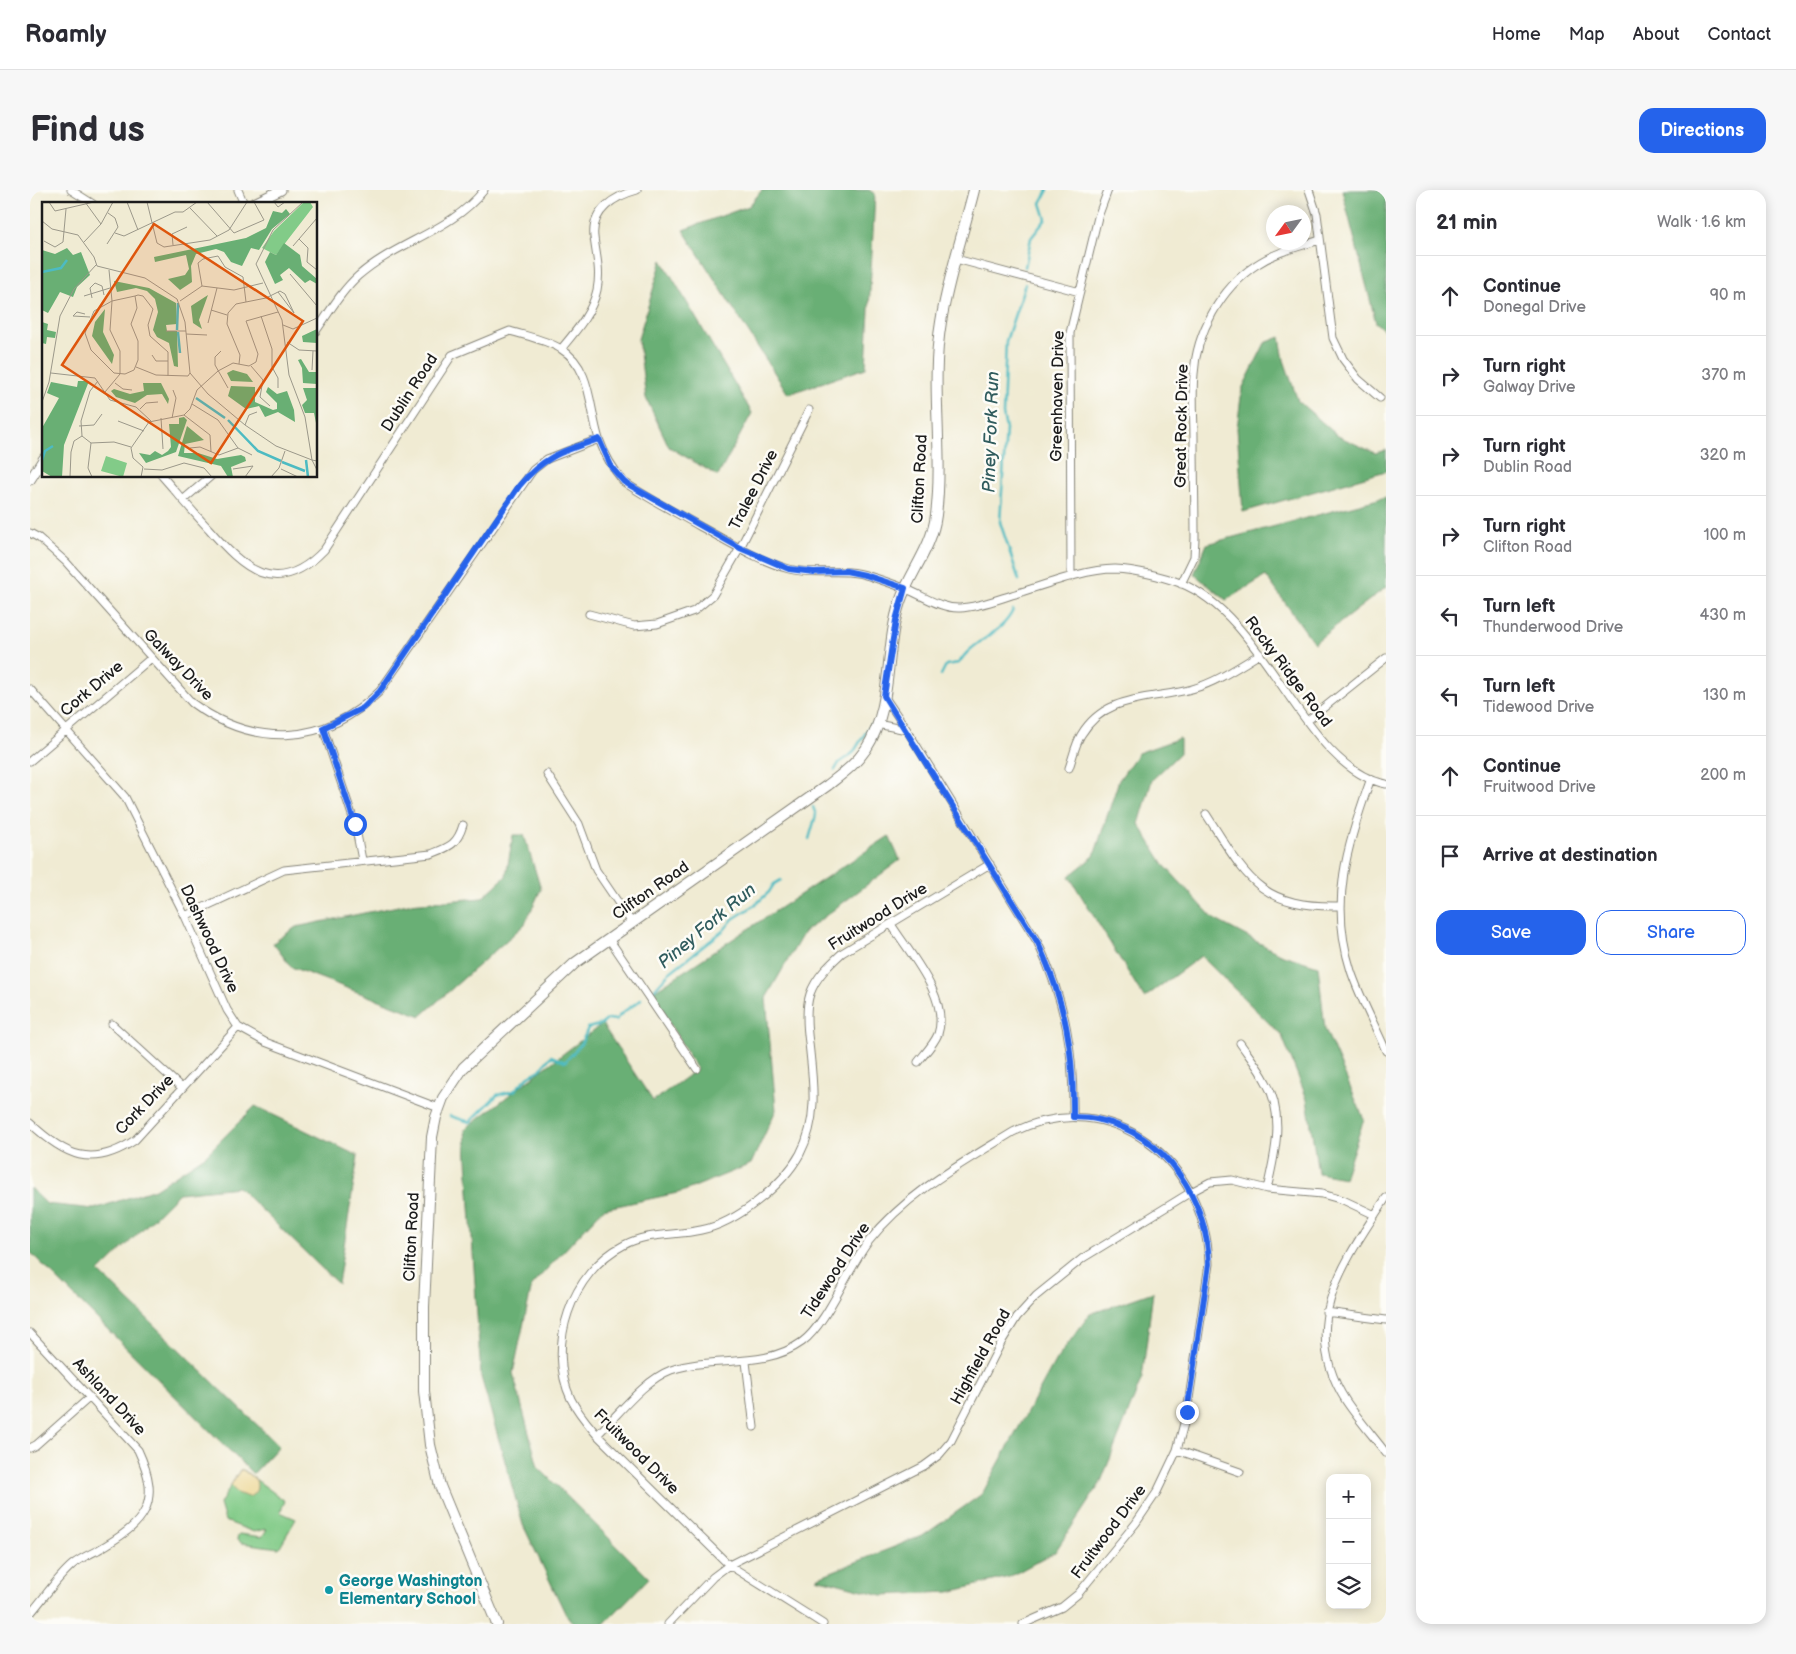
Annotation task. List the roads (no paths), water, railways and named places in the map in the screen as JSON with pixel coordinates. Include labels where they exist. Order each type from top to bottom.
[{"type":"main road","name":"Clifton Road","points":[[497,1624],[440,1486],[426,1424],[423,1375],[424,1306],[432,1137],[439,1108],[450,1086],[463,1068],[564,972],[843,774],[866,748],[877,724],[884,696],[894,628],[905,588],[928,544],[936,516],[938,343],[943,309],[974,190]]},
{"type":"street","points":[[72,190],[90,202]]},
{"type":"street","points":[[238,190],[243,202]]},
{"type":"street","points":[[256,202],[281,190]]},
{"type":"street","points":[[318,328],[357,276],[380,260],[452,218],[476,200],[484,190]]},
{"type":"street","points":[[561,349],[582,323],[595,296],[599,264],[593,236],[600,213],[614,198],[636,190]]},
{"type":"street","name":"Greenhaven Drive","points":[[1071,577],[1070,333],[1098,217],[1108,190]]},
{"type":"street","points":[[1309,190],[1317,214],[1333,338],[1343,359],[1358,379],[1380,398]]},
{"type":"street","name":"Great Rock Drive","points":[[1181,584],[1194,557],[1194,373],[1199,345],[1208,321],[1221,300],[1238,280],[1256,265],[1282,252],[1320,240]]},
{"type":"street","points":[[956,259],[1080,292]]},
{"type":"street","name":"Dublin Road","points":[[164,478],[233,557],[249,568],[267,574],[283,575],[298,570],[313,561],[324,550],[452,355],[510,331],[561,349],[575,361],[586,381],[599,439],[612,468],[624,482],[740,548],[789,569],[814,572],[846,571],[905,588]]},
{"type":"street","name":"Tralee Drive","points":[[589,614],[634,626],[657,624],[694,611],[713,595],[740,548],[809,410]]},
{"type":"street","name":"Galway Drive","points":[[30,533],[39,538],[66,562],[150,659],[192,703],[213,719],[237,729],[258,734],[302,734],[323,728],[363,708],[380,691],[533,470],[547,459],[599,439]]},
{"type":"street","points":[[30,480],[42,461]]},
{"type":"street","points":[[184,500],[208,478]]},
{"type":"street","name":"Rocky Ridge Road","points":[[905,588],[938,604],[959,608],[992,601],[1071,577],[1115,569],[1181,584],[1214,603],[1245,634],[1307,721],[1336,756],[1370,781],[1386,784]]},
{"type":"street","points":[[1069,768],[1080,737],[1088,725],[1108,709],[1127,699],[1192,689],[1215,681],[1260,654]]},
{"type":"street","points":[[1307,721],[1386,658]]},
{"type":"street","name":"Cork Drive","points":[[30,761],[150,659]]},
{"type":"street","name":"Dashwood Drive","points":[[30,689],[125,797],[185,916],[227,1010],[238,1027],[265,1042],[439,1108]]},
{"type":"street","points":[[884,696],[907,730],[1038,943],[1054,979],[1064,1011],[1071,1048],[1073,1117]]},
{"type":"street","points":[[877,724],[907,730]]},
{"type":"street","points":[[323,728],[355,824],[362,860]]},
{"type":"street","points":[[547,774],[579,824],[596,870],[632,923]]},
{"type":"street","points":[[1370,781],[1351,833],[1344,865],[1340,906],[1343,938],[1351,971],[1386,1051]]},
{"type":"street","points":[[1206,814],[1249,879],[1271,894],[1292,903],[1315,906],[1340,906]]},
{"type":"street","points":[[185,916],[284,870],[362,860],[431,854],[448,848],[459,837],[463,825]]},
{"type":"street","name":"Fruitwood Drive","points":[[823,1624],[728,1565],[580,1416],[570,1397],[564,1376],[561,1354],[563,1334],[568,1313],[576,1294],[587,1276],[605,1258],[623,1245],[641,1238],[702,1230],[720,1224],[738,1215],[775,1186],[789,1172],[807,1139],[815,1098],[807,1031],[810,995],[829,964],[842,953],[990,864]]},
{"type":"street","points":[[891,924],[934,993],[940,1007],[940,1023],[937,1035],[918,1062]]},
{"type":"street","points":[[609,939],[697,1069]]},
{"type":"street","points":[[112,1024],[182,1088]]},
{"type":"street","name":"Cork Drive","points":[[30,1124],[64,1151],[82,1156],[100,1156],[120,1150],[136,1140],[238,1027]]},
{"type":"street","points":[[1240,1043],[1267,1083],[1275,1106],[1276,1139],[1267,1188]]},
{"type":"street","name":"Tidewood Drive","points":[[598,1435],[651,1382],[669,1371],[688,1365],[746,1362],[788,1351],[804,1341],[816,1328],[868,1243],[886,1220],[926,1187],[1028,1124],[1073,1117],[1099,1119],[1121,1127],[1147,1140],[1169,1160],[1191,1192]]},
{"type":"street","name":"Highfield Road","points":[[668,1624],[713,1577],[728,1565],[924,1466],[939,1455],[951,1441],[1002,1341],[1017,1317],[1036,1296],[1083,1258],[1191,1192],[1210,1182],[1232,1180],[1267,1188],[1322,1194],[1344,1200],[1375,1215]]},
{"type":"street","name":"Fruitwood Drive","points":[[1023,1624],[1062,1607],[1078,1594],[1136,1523],[1157,1492],[1177,1450],[1187,1412],[1209,1264],[1208,1240],[1203,1220],[1191,1192]]},
{"type":"street","points":[[1386,1198],[1339,1272],[1326,1312],[1325,1342],[1331,1370],[1345,1401],[1386,1453]]},
{"type":"street","points":[[1326,1312],[1386,1320]]},
{"type":"street","name":"Ashland Drive","points":[[30,1333],[138,1450],[147,1469],[150,1495],[141,1519],[127,1533],[73,1564],[30,1614]]},
{"type":"street","points":[[746,1362],[754,1427]]},
{"type":"street","points":[[30,1448],[36,1445],[90,1397]]},
{"type":"street","points":[[1177,1450],[1240,1472]]},
{"type":"waterway","name":"Piney Fork Run","points":[[1025,267],[1031,238],[1046,219],[1041,203],[1048,190]]},
{"type":"waterway","name":"Piney Fork Run","points":[[1019,580],[1000,522],[1006,429],[1003,414],[1006,341],[1025,284]]},
{"type":"waterway","name":"Piney Fork Run","points":[[941,675],[946,665],[959,663],[971,649],[1002,626],[1013,610]]},
{"type":"waterway","name":"Piney Fork Run","points":[[835,770],[839,763],[853,753],[871,724]]},
{"type":"waterway","name":"Piney Fork Run","points":[[809,839],[816,815],[813,807]]},
{"type":"waterway","name":"Piney Fork Run","points":[[651,993],[669,973],[724,930],[733,919],[755,905],[769,892],[774,884],[781,880]]},
{"type":"waterway","points":[[450,1116],[470,1122],[497,1095],[514,1091],[529,1076],[540,1070],[551,1056],[565,1062],[581,1044],[588,1028],[602,1024],[608,1019],[616,1020],[641,999]]},
{"type":"place","name":"George Washington Elementary School","points":[[329,1590]]}]
